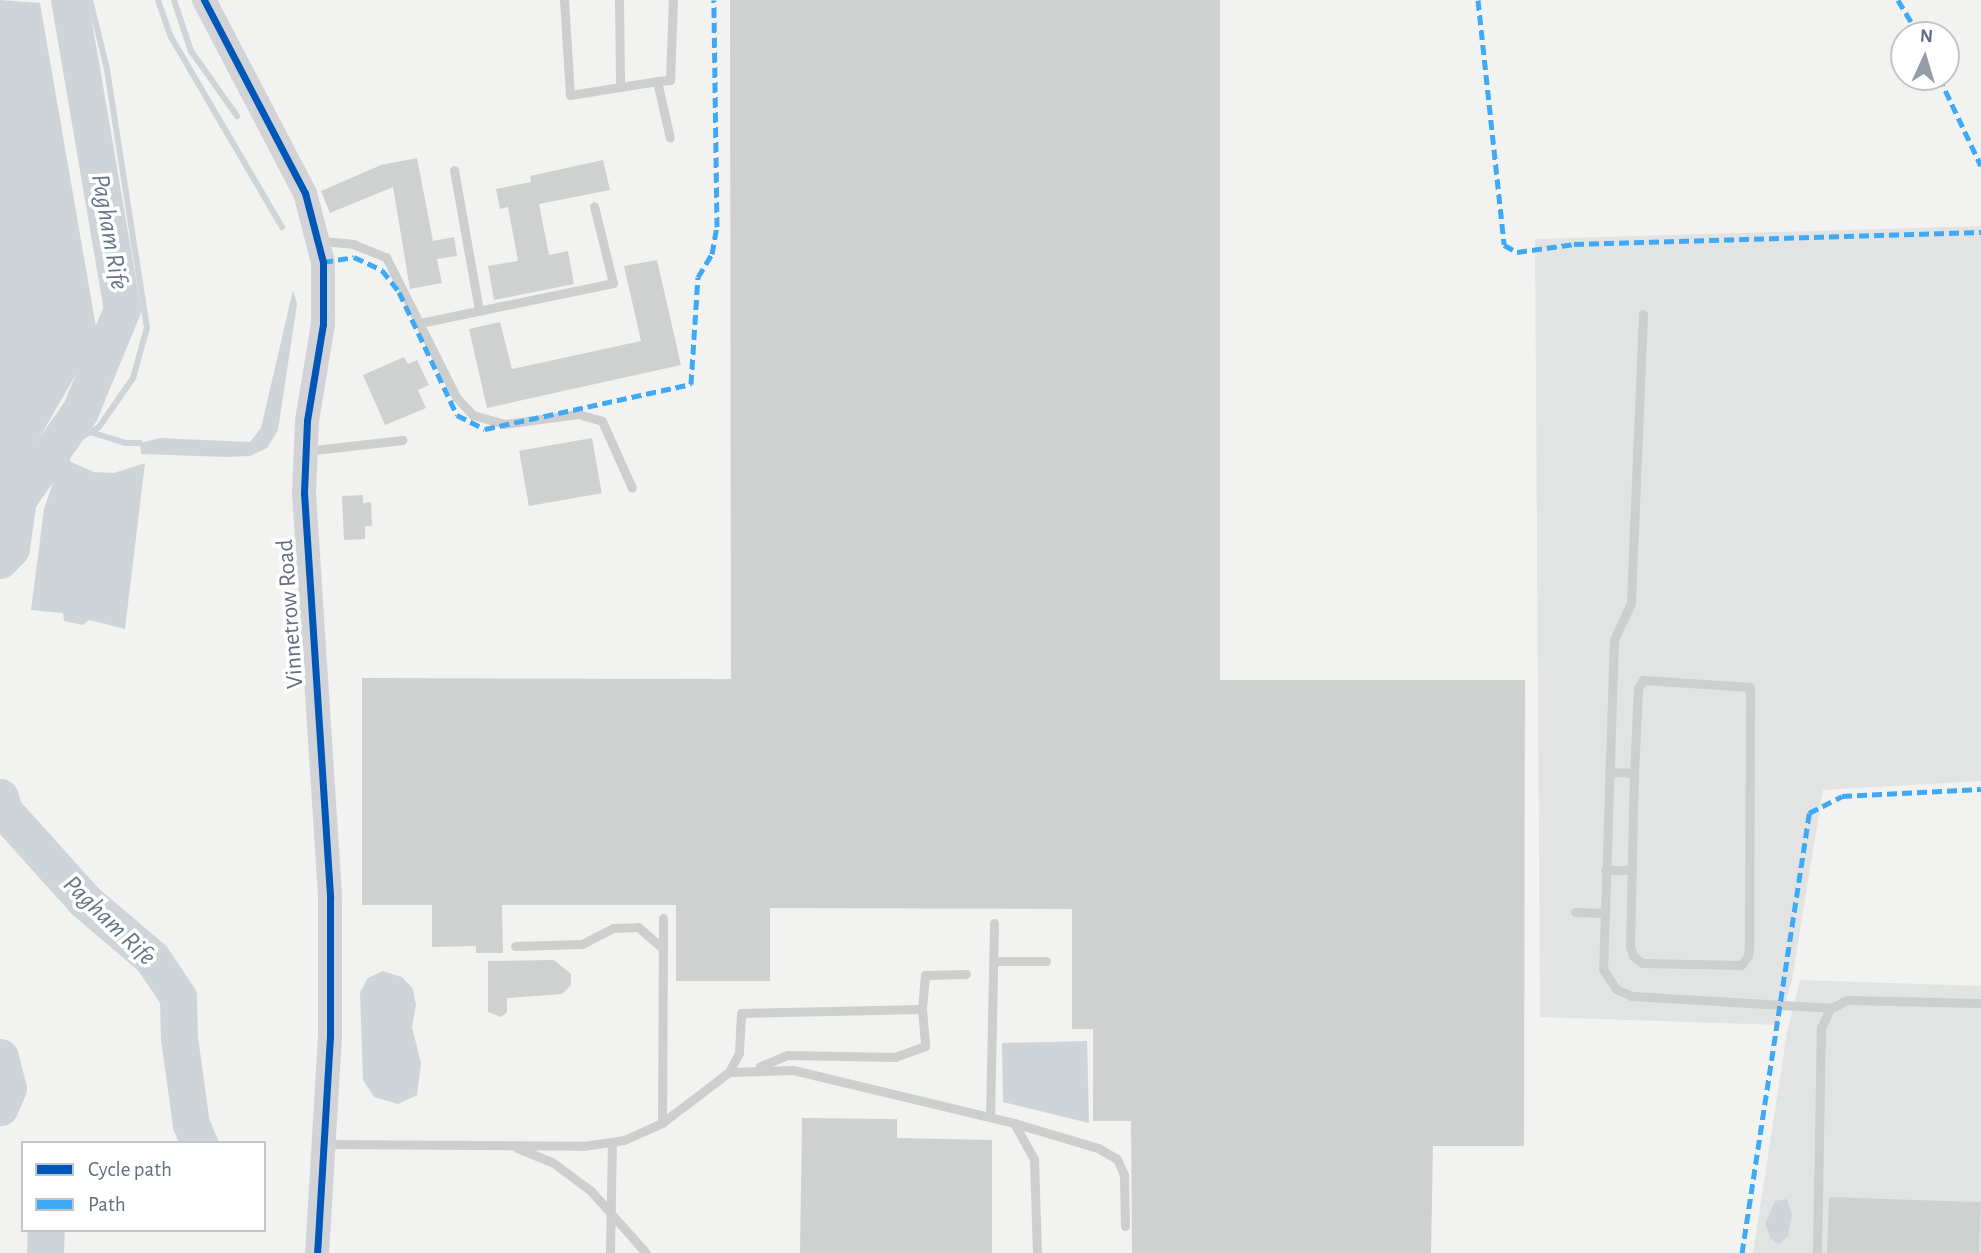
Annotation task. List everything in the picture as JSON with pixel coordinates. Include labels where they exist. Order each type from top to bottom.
[{"type":"street","name":"Vinnetrow Road","points":[[204,0],[305,194],[319,241],[323,324],[304,451],[304,530],[330,898],[330,1036],[317,1253]]},
{"type":"lane","points":[[564,0],[570,95],[670,80],[673,0]]},
{"type":"lane","points":[[619,0],[620,87]]},
{"type":"lane","points":[[657,81],[670,138]]},
{"type":"lane","points":[[454,170],[479,312]]},
{"type":"lane","points":[[420,323],[613,283],[594,206]]},
{"type":"lane","points":[[319,241],[353,244],[386,257],[456,397],[473,415],[504,424],[578,414],[602,421],[632,488]]},
{"type":"lane","points":[[1643,314],[1631,603],[1614,640],[1603,970],[1611,984],[1623,993],[1832,1008],[1847,1000],[1981,1003]]},
{"type":"lane","points":[[304,451],[402,440]]},
{"type":"lane","points":[[1643,680],[1750,687],[1745,962],[1734,968],[1637,960],[1630,947],[1634,773],[1638,688],[1643,680]]},
{"type":"lane","points":[[1609,772],[1634,773]]},
{"type":"lane","points":[[1605,870],[1632,870]]},
{"type":"lane","points":[[1575,912],[1604,913]]},
{"type":"lane","points":[[662,1123],[663,918]]},
{"type":"lane","points":[[990,1117],[995,923]]},
{"type":"lane","points":[[515,946],[582,944],[612,928],[638,927],[663,948]]},
{"type":"lane","points":[[994,961],[1046,961]]},
{"type":"lane","points":[[757,1068],[787,1055],[895,1057],[925,1046],[922,1009],[925,975],[966,974]]},
{"type":"lane","points":[[1817,1253],[1821,1028],[1832,1008]]},
{"type":"lane","points":[[324,1144],[510,1145],[612,1142],[662,1123],[729,1072],[739,1053],[741,1013],[922,1009]]},
{"type":"lane","points":[[729,1072],[757,1068],[793,1070],[1014,1123],[1098,1148],[1117,1159],[1124,1175],[1125,1226]]},
{"type":"lane","points":[[1014,1123],[1034,1159],[1037,1253]]},
{"type":"lane","points":[[610,1253],[612,1142]]},
{"type":"lane","points":[[510,1145],[552,1162],[591,1191],[646,1253]]},
{"type":"shaded area","points":[[0,0],[40,3],[96,327],[94,343],[0,506]]},
{"type":"shaded area","points":[[1981,226],[1981,781],[1823,790],[1792,980],[1778,1025],[1540,1017],[1535,239]]},
{"type":"shaded area","points":[[293,290],[297,304],[278,430],[267,448],[250,456],[141,454],[140,443],[160,438],[250,442],[261,428]]},
{"type":"shaded area","points":[[60,439],[71,462],[94,472],[114,473],[145,463],[125,629],[89,620],[83,625],[64,621],[63,613],[31,610],[44,509],[57,471],[57,463],[45,460]]},
{"type":"shaded area","points":[[383,971],[402,977],[413,989],[416,1005],[412,1027],[421,1063],[417,1095],[398,1104],[374,1097],[363,1080],[360,992],[368,978]]},
{"type":"shaded area","points":[[1800,980],[1981,986],[1981,1253],[1753,1253],[1787,1032]]},
{"type":"shaded area","points":[[1087,1041],[1089,1123],[1003,1102],[1002,1043]]},
{"type":"shaded area","points":[[1787,1199],[1792,1214],[1788,1236],[1779,1244],[1771,1239],[1765,1224],[1775,1201]]},
{"type":"building","points":[[730,0],[1220,0],[1220,680],[1525,680],[1524,1146],[1433,1146],[1431,1253],[1132,1253],[1131,1121],[1093,1121],[1093,1029],[1072,1029],[1072,909],[770,908],[770,981],[676,981],[676,905],[502,905],[503,953],[476,953],[476,946],[432,947],[432,905],[362,905],[362,678],[731,679]]},
{"type":"building","points":[[417,158],[433,241],[454,237],[457,256],[437,259],[442,283],[410,289],[393,187],[330,213],[321,191],[381,165]]},
{"type":"building","points":[[603,160],[610,190],[539,204],[549,255],[568,251],[574,284],[494,300],[488,266],[518,261],[508,207],[500,209],[496,189],[531,182],[530,176]]},
{"type":"building","points":[[657,260],[681,365],[487,408],[469,329],[500,322],[512,369],[641,341],[624,266]]},
{"type":"building","points":[[404,357],[408,364],[417,360],[429,385],[418,390],[426,408],[385,425],[363,375]]},
{"type":"building","points":[[592,438],[602,493],[529,506],[519,451]]},
{"type":"building","points":[[363,495],[363,503],[371,502],[372,526],[365,526],[365,539],[344,540],[342,496]]},
{"type":"building","points":[[554,960],[571,974],[571,985],[562,994],[507,998],[507,1012],[501,1017],[488,1012],[488,961]]},
{"type":"building","points":[[802,1118],[897,1119],[897,1138],[992,1140],[992,1253],[800,1253]]},
{"type":"building","points":[[1829,1197],[1981,1202],[1979,1253],[1827,1253]]},
{"type":"waterway","name":"Pagham Rife","points":[[0,560],[11,548],[18,499],[80,411],[122,309],[69,0]]},
{"type":"waterway","points":[[60,439],[83,436],[99,427],[133,378],[147,328],[107,69],[90,0]]},
{"type":"waterway","points":[[158,0],[171,37],[282,227]]},
{"type":"waterway","points":[[174,0],[191,51],[237,116]]},
{"type":"waterway","points":[[90,432],[125,443],[140,443]]},
{"type":"waterway","name":"Pagham Rife","points":[[0,797],[4,811],[85,901],[152,958],[178,997],[179,1038],[191,1124],[198,1141]]},
{"type":"waterway","name":"Pagham Rife","points":[[0,1057],[8,1088],[0,1107]]},
{"type":"waterway","name":"Pagham Rife","points":[[45,1253],[46,1232]]},
{"type":"marked path","points":[[323,262],[354,257],[382,270],[399,292],[457,415],[485,429],[691,384],[698,277],[712,254],[717,227],[714,0]]},
{"type":"marked path","points":[[1478,0],[1504,245],[1517,252],[1574,244],[1981,232]]},
{"type":"marked path","points":[[1898,0],[1911,21]]},
{"type":"marked path","points":[[1946,91],[1981,166]]},
{"type":"marked path","points":[[1742,1253],[1809,813],[1842,796],[1981,789]]},
{"type":"cycle path","points":[[204,0],[305,193],[323,262],[323,324],[307,421],[304,493],[330,898],[330,1036],[317,1253]]}]
